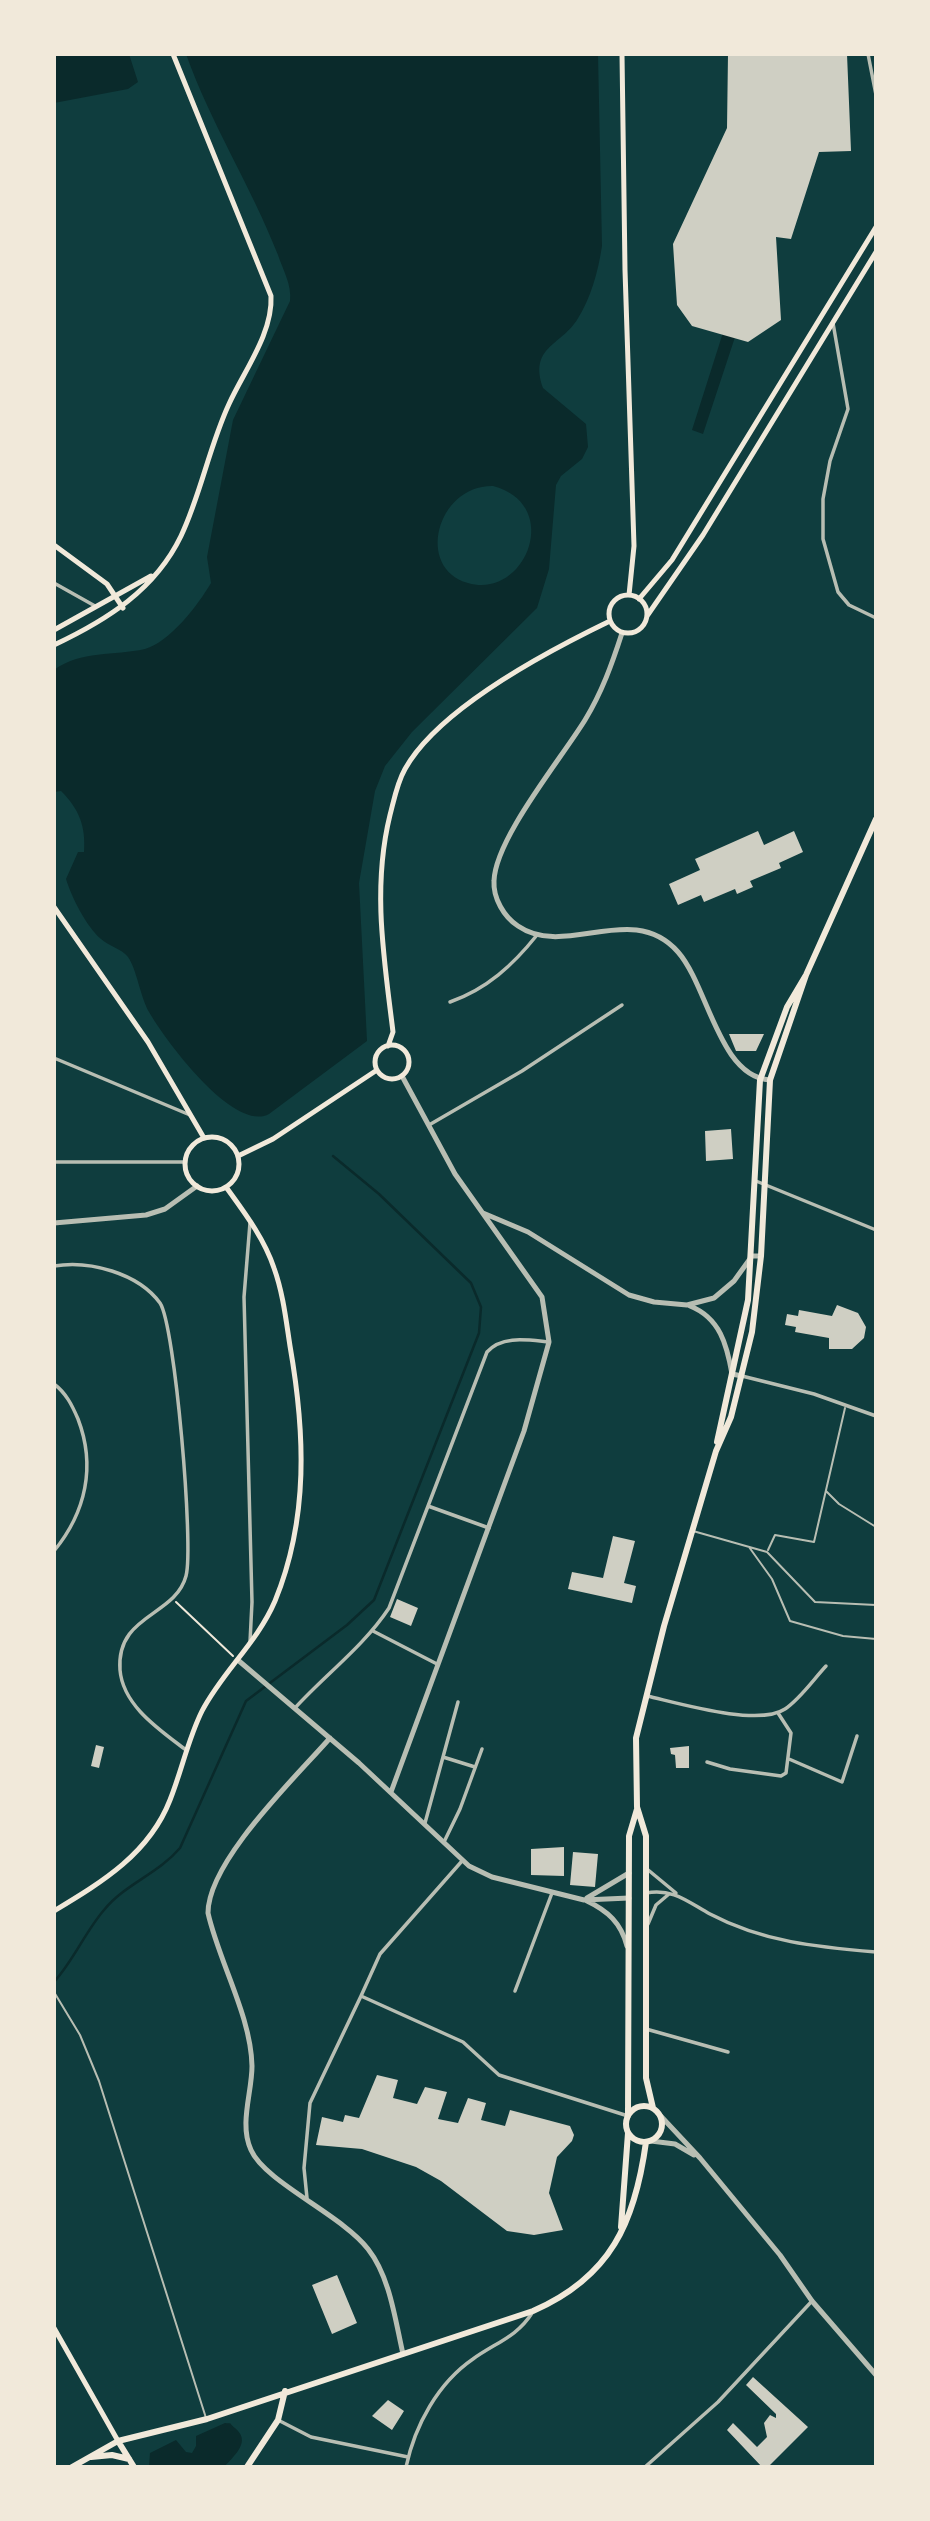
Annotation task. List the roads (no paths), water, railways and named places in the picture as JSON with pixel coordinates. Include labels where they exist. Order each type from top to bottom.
[{"type":"main road","points":[[54,645],[123,608],[154,575],[181,535],[217,432],[260,341],[272,306],[271,296],[248,232],[173,54]]},
{"type":"main road","points":[[622,54],[634,546],[629,595]]},
{"type":"main road","points":[[639,599],[672,560],[876,227]]},
{"type":"main road","points":[[610,621],[622,633],[639,630],[703,535],[876,252]]},
{"type":"main road","points":[[823,310],[833,322]]},
{"type":"main road","points":[[54,545],[92,571],[117,596],[123,608]]},
{"type":"main road","points":[[54,630],[154,575]]},
{"type":"main road","points":[[610,621],[612,604],[629,595],[639,599],[645,607],[647,617]]},
{"type":"main road","points":[[377,1070],[377,1055],[388,1046],[393,1031],[380,933],[379,881],[385,837],[404,770],[419,749],[478,698],[577,637],[610,621]]},
{"type":"main road","points":[[716,1451],[731,1417],[758,1300],[770,1080],[806,975],[876,819]]},
{"type":"main road","points":[[54,907],[124,1005],[204,1138]]},
{"type":"main road","points":[[620,2232],[628,2132],[629,1836],[637,1807],[636,1738],[645,1696],[716,1451],[746,1310],[752,1256],[760,1080],[787,1007],[806,975]]},
{"type":"main road","points":[[377,1070],[388,1079],[402,1076],[408,1068],[406,1053],[398,1047],[388,1046]]},
{"type":"main road","points":[[238,1156],[273,1139],[377,1070]]},
{"type":"main road","points":[[204,1138],[221,1138],[229,1142],[238,1156],[237,1173],[226,1187],[211,1191],[197,1186],[188,1175],[185,1162],[191,1147],[204,1138]]},
{"type":"main road","points":[[54,1911],[109,1876],[146,1844],[170,1800],[186,1750],[214,1690],[250,1646],[274,1603],[288,1562],[300,1508],[303,1452],[293,1364],[274,1268],[250,1221],[226,1187]]},
{"type":"main road","points":[[72,2467],[118,2441],[207,2419],[533,2311],[564,2297],[592,2276],[620,2232],[640,2184],[648,2141],[662,2128],[646,2078],[646,1836],[637,1807]]},
{"type":"main road","points":[[629,1898],[646,1893]]},
{"type":"main road","points":[[628,2116],[636,2108],[655,2110]]},
{"type":"main road","points":[[628,2132],[635,2140],[648,2141]]},
{"type":"main road","points":[[54,2328],[134,2467]]},
{"type":"main road","points":[[247,2467],[278,2420],[285,2391]]},
{"type":"main road","points":[[82,2460],[103,2455],[129,2459]]},
{"type":"street","points":[[868,54],[876,94]]},
{"type":"street","points":[[833,322],[848,409],[830,461],[823,499],[823,539],[842,599],[876,618]]},
{"type":"street","points":[[54,583],[96,607]]},
{"type":"street","points":[[622,633],[607,682],[510,835],[498,862],[494,882],[498,902],[509,919],[521,928],[538,933],[567,935],[635,928],[668,942],[691,968],[736,1064],[760,1080],[770,1080]]},
{"type":"street","points":[[450,1002],[490,983],[511,965],[538,933]]},
{"type":"street","points":[[429,1125],[522,1071],[622,1005]]},
{"type":"street","points":[[54,1058],[192,1116]]},
{"type":"street","points":[[391,1792],[528,1419],[549,1342],[542,1297],[513,1252],[480,1212],[455,1174],[402,1076]]},
{"type":"street","points":[[54,1162],[185,1162]]},
{"type":"street","points":[[756,1181],[876,1230]]},
{"type":"street","points":[[54,1223],[146,1215],[165,1209],[197,1186]]},
{"type":"street","points":[[480,1212],[528,1232],[629,1295],[688,1305],[711,1318],[724,1341],[732,1374],[814,1394],[876,1416]]},
{"type":"street","points":[[250,1221],[244,1297],[253,1602],[250,1646]]},
{"type":"street","points":[[688,1305],[714,1298],[734,1281],[752,1256],[761,1256]]},
{"type":"street","points":[[54,1266],[79,1264],[104,1268],[137,1285],[158,1301],[166,1313],[175,1364],[188,1551],[187,1575],[172,1599],[135,1625],[121,1653],[120,1671],[124,1686],[137,1707],[186,1750]]},
{"type":"street","points":[[294,1708],[328,1671],[373,1631],[389,1608],[487,1352],[497,1343],[507,1341],[549,1342]]},
{"type":"street","points":[[54,1384],[68,1396],[76,1414],[87,1452],[88,1473],[79,1511],[54,1551]]},
{"type":"street","points":[[427,1506],[489,1528]]},
{"type":"street","points":[[373,1631],[439,1665]]},
{"type":"street","points":[[239,1661],[391,1792],[462,1861],[492,1877],[584,1900],[600,1907],[616,1922],[629,1957]]},
{"type":"street","points":[[645,1696],[728,1713],[766,1715],[787,1708],[826,1666]]},
{"type":"street","points":[[425,1823],[458,1702]]},
{"type":"street","points":[[707,1762],[730,1769],[781,1776],[789,1768],[791,1733],[778,1713]]},
{"type":"street","points":[[789,1759],[842,1782],[857,1736]]},
{"type":"street","points":[[330,1738],[234,1852],[211,1893],[208,1906],[211,1924],[251,2049],[252,2077],[247,2119],[251,2151],[268,2171],[354,2234],[377,2262],[403,2354]]},
{"type":"street","points":[[444,1842],[460,1809],[482,1749]]},
{"type":"street","points":[[443,1757],[475,1767]]},
{"type":"street","points":[[307,2198],[304,2168],[310,2103],[380,1954],[462,1861]]},
{"type":"street","points":[[646,1868],[681,1896],[721,1919],[764,1937],[810,1947],[876,1952]]},
{"type":"street","points":[[584,1900],[629,1872]]},
{"type":"street","points":[[515,1991],[551,1893]]},
{"type":"street","points":[[646,1893],[681,1896]]},
{"type":"street","points":[[646,1933],[656,1905],[670,1893]]},
{"type":"street","points":[[584,1900],[629,1898]]},
{"type":"street","points":[[361,1996],[467,2044],[495,2072],[505,2078],[628,2116]]},
{"type":"street","points":[[646,2029],[728,2052]]},
{"type":"street","points":[[655,2110],[700,2158],[780,2255],[812,2301],[876,2375]]},
{"type":"street","points":[[648,2141],[676,2144],[700,2158]]},
{"type":"street","points":[[645,2467],[718,2402],[812,2301]]},
{"type":"street","points":[[405,2467],[426,2414],[447,2381],[473,2359],[514,2335],[533,2311]]},
{"type":"street","points":[[278,2420],[312,2437],[408,2457]]},
{"type":"lane","points":[[767,1552],[775,1535],[814,1542],[846,1407]]},
{"type":"lane","points":[[825,1490],[839,1504],[876,1527]]},
{"type":"lane","points":[[692,1531],[767,1552],[815,1602],[876,1605]]},
{"type":"lane","points":[[748,1547],[772,1579],[790,1621],[843,1636],[876,1639]]},
{"type":"lane","points":[[54,1992],[80,2035],[99,2081],[207,2419]]},
{"type":"water","points":[[54,54],[129,54],[138,82],[128,89],[54,103]]},
{"type":"water","points":[[186,54],[598,54],[602,246],[593,284],[582,312],[570,329],[548,348],[540,364],[543,388],[586,424],[588,447],[582,459],[561,476],[556,485],[549,569],[537,608],[412,732],[385,766],[375,791],[359,883],[367,1041],[269,1114],[254,1116],[238,1110],[220,1097],[185,1062],[149,1012],[128,957],[101,939],[85,919],[66,879],[78,852],[84,852],[84,834],[77,811],[61,791],[54,792],[54,670],[86,656],[133,651],[154,645],[182,622],[211,583],[207,557],[233,420],[290,301],[287,278],[267,229]],"holes":[[[493,486],[515,496],[527,512],[531,530],[528,548],[520,565],[506,578],[488,584],[468,583],[452,574],[442,561],[438,545],[440,529],[447,512],[458,499],[474,489]]]},
{"type":"water","points":[[727,320],[739,325],[703,434],[692,430]]},
{"type":"water","points":[[225,2423],[231,2424],[240,2433],[242,2443],[224,2467],[149,2467],[150,2453],[176,2440],[186,2452],[192,2453],[196,2446],[196,2436]]},
{"type":"waterway","points":[[54,1982],[112,1901],[162,1865],[180,1848],[246,1701],[347,1625],[374,1600],[479,1333],[481,1307],[471,1283],[379,1194],[333,1156]]}]
